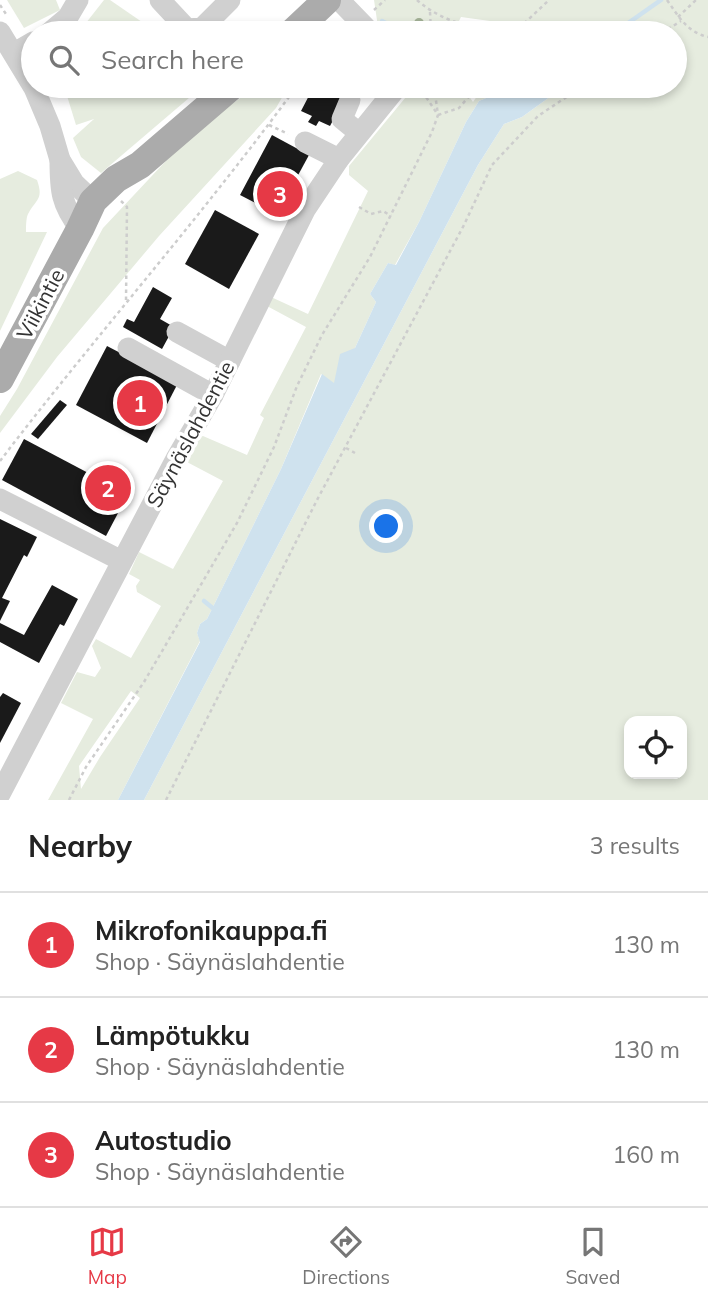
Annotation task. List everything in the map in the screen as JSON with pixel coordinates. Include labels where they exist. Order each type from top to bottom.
[{"type":"main road","points":[[305,21],[327,0]]},
{"type":"main road","name":"Viikintie","points":[[0,379],[93,201],[116,179],[140,165],[218,98]]},
{"type":"main road","name":"Viikintie","points":[[80,229],[124,191],[140,165]]},
{"type":"street","points":[[63,21],[78,0]]},
{"type":"street","points":[[160,0],[178,21]]},
{"type":"street","points":[[209,21],[230,0]]},
{"type":"street","points":[[339,0],[359,21]]},
{"type":"street","points":[[0,32],[21,66]]},
{"type":"street","points":[[14,53],[21,49]]},
{"type":"street","points":[[39,98],[60,160],[74,183],[93,201]]},
{"type":"street","name":"Säynäslahdentie","points":[[0,794],[213,394],[305,210],[339,159],[388,98]]},
{"type":"street","points":[[350,100],[342,119],[359,133]]},
{"type":"street","points":[[305,142],[339,159]]},
{"type":"street","points":[[60,160],[60,190],[67,211],[80,229]]},
{"type":"street","points":[[177,332],[230,360]]},
{"type":"street","points":[[128,348],[213,394]]},
{"type":"street","points":[[7,501],[122,561]]},
{"type":"path","points":[[417,0],[430,12],[451,21]]},
{"type":"path","points":[[527,21],[549,0]]},
{"type":"path","points":[[667,0],[681,21]]},
{"type":"path","points":[[678,16],[696,0]]},
{"type":"path","points":[[430,12],[430,21]]},
{"type":"path","points":[[687,27],[695,34],[708,37]]},
{"type":"path","points":[[0,461],[288,98]]},
{"type":"path","points":[[427,98],[438,115]]},
{"type":"path","points":[[69,800],[86,767],[144,682],[237,523],[274,447],[297,386],[322,335],[370,257],[391,216],[438,115],[436,98]]},
{"type":"path","points":[[438,115],[459,108],[468,98]]},
{"type":"path","points":[[166,800],[345,448],[464,225],[492,165],[538,116],[565,98]]},
{"type":"path","points":[[268,124],[305,142]]},
{"type":"path","points":[[122,201],[127,208],[126,301]]},
{"type":"path","points":[[359,208],[371,214],[383,211],[391,216]]},
{"type":"path","points":[[345,448],[355,453]]},
{"type":"shaded area","points":[[7,0],[56,0],[60,10],[38,21],[21,23]]},
{"type":"shaded area","points":[[104,0],[110,0],[141,21],[88,21]]},
{"type":"shaded area","points":[[374,0],[708,0],[708,800],[144,800],[478,165],[504,124],[522,117],[548,98],[687,98],[687,21],[490,21],[461,17],[459,21],[377,21]]},
{"type":"shaded area","points":[[68,98],[189,98],[101,173],[81,157],[73,138],[94,119],[76,125]]},
{"type":"shaded area","points":[[240,98],[282,98],[276,108],[159,236],[57,357],[0,433],[0,416],[103,228],[194,131]]},
{"type":"shaded area","points":[[405,98],[470,98],[473,102],[476,98],[486,98],[479,101],[466,122],[419,222],[395,265],[388,263],[370,294],[376,302],[355,348],[334,384],[321,374],[281,469],[207,619],[200,624],[197,633],[200,641],[118,800],[48,800],[93,719],[61,703],[77,672],[95,677],[101,668],[92,646],[96,639],[131,658],[161,606],[137,592],[136,586],[140,580],[129,574],[139,552],[173,569],[223,481],[185,461],[197,438],[203,436],[247,455],[264,418],[260,415],[306,327],[267,306],[271,297],[308,314],[368,191],[349,175],[349,166]],"holes":[[[131,691],[140,698],[81,789],[79,766]]]},
{"type":"shaded area","points":[[18,171],[37,180],[40,192],[27,216],[26,232],[47,232],[0,331],[0,179]]},
{"type":"water","points":[[486,98],[548,98],[522,117],[504,124],[478,165],[144,800],[118,800],[200,642],[197,633],[200,624],[207,619],[281,469],[322,374],[334,383],[340,354],[355,348],[376,302],[370,294],[388,263],[396,265],[466,122],[479,101]]},
{"type":"building","points":[[308,98],[345,98],[330,126],[319,121],[316,126],[308,122],[312,116],[301,111]]},
{"type":"building","points":[[272,135],[309,155],[277,214],[240,195]]},
{"type":"building","points":[[215,210],[259,234],[229,289],[185,264]]},
{"type":"building","points":[[153,287],[172,298],[160,319],[174,327],[162,349],[123,327],[127,319],[134,322]]},
{"type":"building","points":[[107,346],[178,383],[147,443],[76,405]]},
{"type":"building","points":[[60,400],[67,405],[38,439],[31,434]]},
{"type":"building","points":[[24,439],[128,494],[106,536],[2,480]]},
{"type":"building","points":[[0,519],[37,537],[27,557],[24,555],[2,598],[10,601],[0,621]]},
{"type":"building","points":[[52,585],[78,599],[64,626],[60,624],[39,663],[0,642],[0,623],[24,635]]},
{"type":"building","points":[[3,693],[21,703],[0,743],[0,697]]},
{"type":"waterway","points":[[631,21],[661,0]]},
{"type":"waterway","points":[[204,601],[215,610]]},
{"type":"place","name":"Autostudio","points":[[280,194]]},
{"type":"place","name":"Mikrofonikauppa.fi","points":[[140,403]]},
{"type":"place","name":"Lämpötukku","points":[[108,488]]}]
